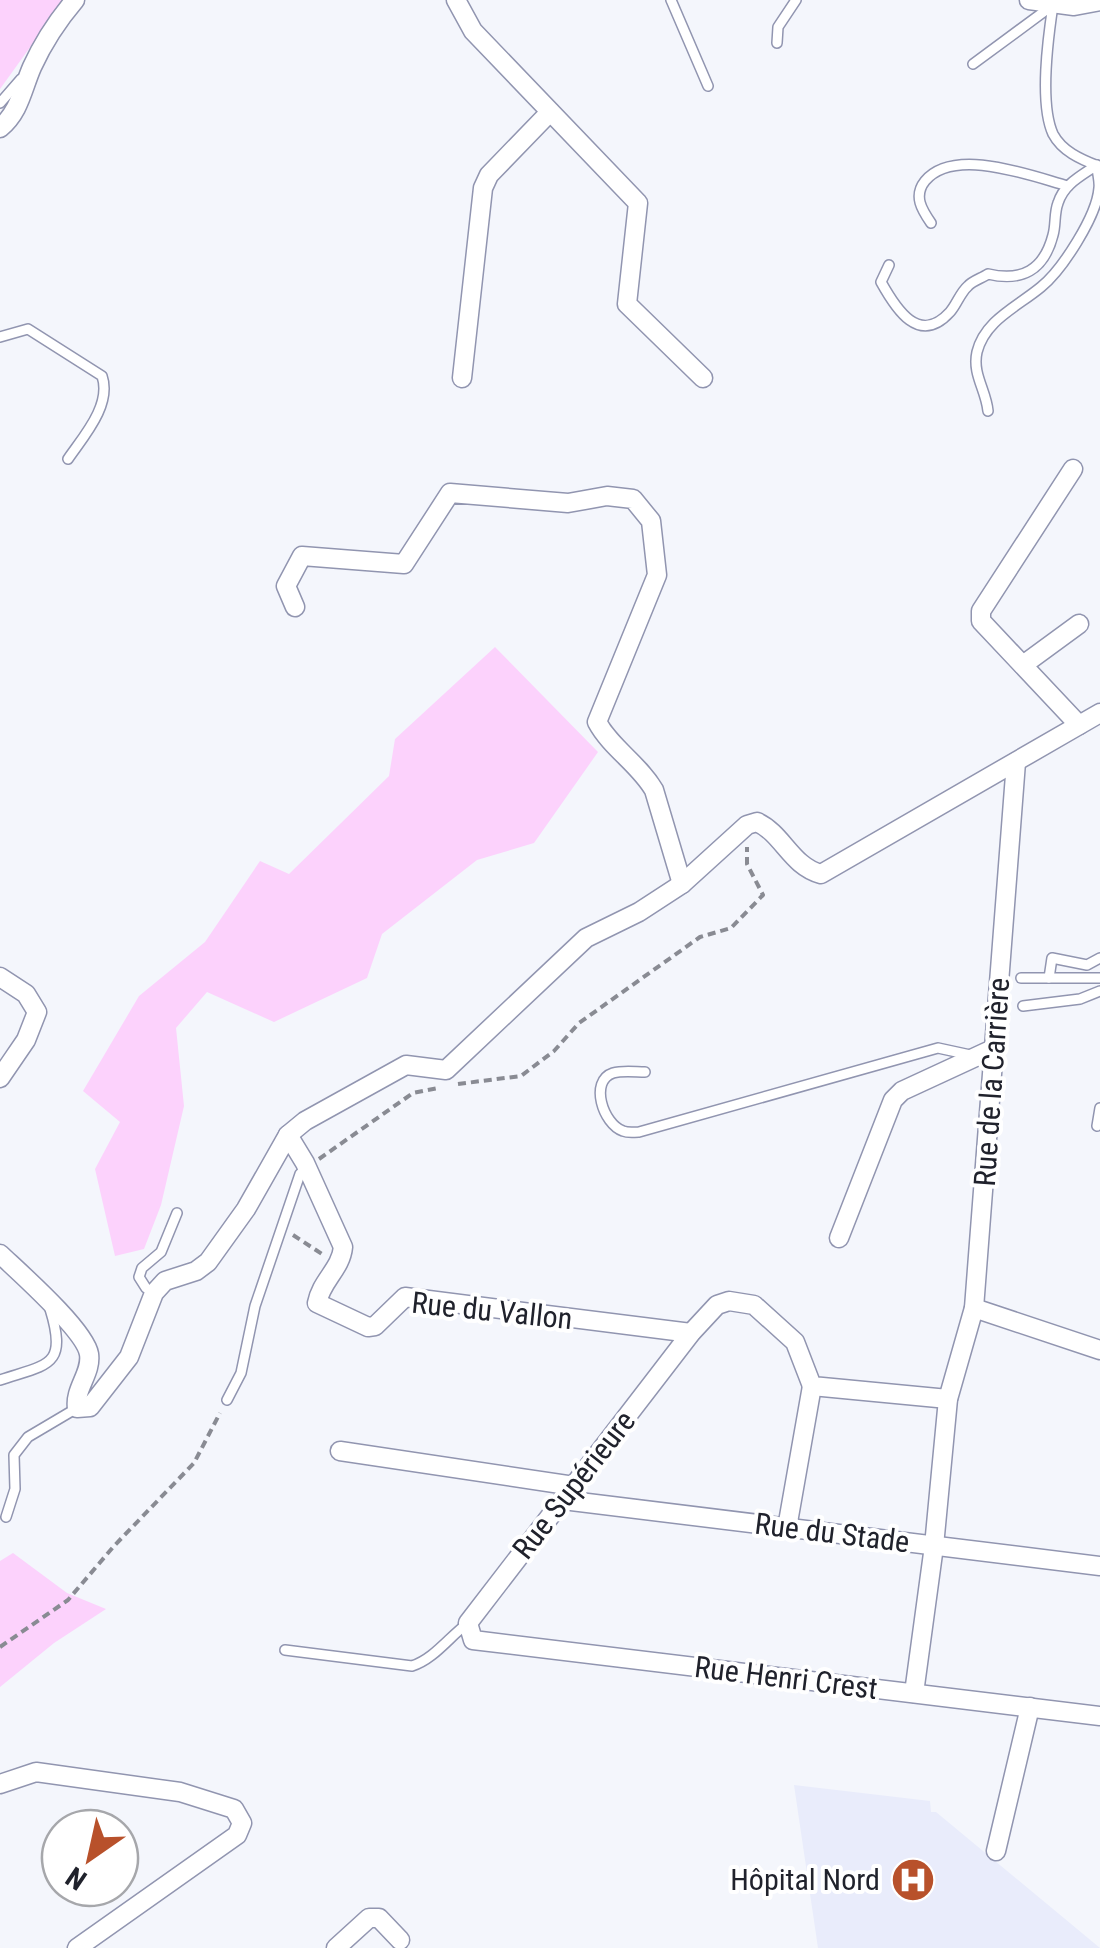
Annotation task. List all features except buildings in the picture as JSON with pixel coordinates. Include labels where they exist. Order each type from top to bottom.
[{"type":"street","points":[[0,128],[15,115],[33,66],[75,0]]},
{"type":"street","points":[[456,0],[473,31],[638,203],[627,304],[703,378]]},
{"type":"street","points":[[1029,0],[1074,6],[1100,1]]},
{"type":"street","points":[[462,378],[483,188],[489,175],[550,112]]},
{"type":"street","points":[[1073,469],[981,611],[980,621],[1079,726]]},
{"type":"street","points":[[294,607],[286,586],[302,556],[404,564],[450,493],[568,503],[607,496],[633,499],[650,521],[656,575],[597,722],[654,790],[682,884]]},
{"type":"street","points":[[1023,665],[1079,624]]},
{"type":"street","points":[[0,1254],[75,1328],[89,1355],[77,1408],[90,1407],[130,1356],[154,1293],[165,1282],[196,1271],[208,1262],[246,1209],[288,1135],[305,1122],[406,1065],[446,1070],[586,938],[639,912],[682,884],[748,825],[757,822],[769,828],[807,870],[821,874],[1100,713]]},
{"type":"street","name":"Rue de la Carrière","points":[[914,1693],[948,1399],[974,1308],[986,1052],[1016,762]]},
{"type":"street","points":[[0,977],[26,994],[37,1012],[26,1040],[0,1078]]},
{"type":"street","points":[[839,1238],[893,1100],[902,1091],[986,1052]]},
{"type":"street","points":[[288,1135],[343,1246],[339,1265]]},
{"type":"street","name":"Rue du Vallon","points":[[339,1265],[317,1303],[368,1327],[375,1326],[405,1298],[691,1333]]},
{"type":"street","name":"Rue Supérieure","points":[[470,1631],[569,1493],[716,1305],[729,1301],[754,1305],[794,1342],[812,1386]]},
{"type":"street","points":[[974,1308],[1100,1350]]},
{"type":"street","points":[[787,1528],[812,1386],[948,1399]]},
{"type":"street","name":"Rue du Stade","points":[[340,1451],[787,1528],[1100,1566]]},
{"type":"street","name":"Rue Henri Crest","points":[[470,1631],[1100,1716]]},
{"type":"street","points":[[996,1851],[1030,1707]]},
{"type":"street","points":[[0,1784],[36,1772],[180,1792],[234,1809],[242,1823],[238,1836],[77,1948]]},
{"type":"street","points":[[336,1948],[369,1918],[379,1918],[400,1940]]},
{"type":"lane","points":[[671,0],[708,86]]},
{"type":"lane","points":[[777,43],[778,27],[796,0]]},
{"type":"lane","points":[[973,64],[1052,5]]},
{"type":"lane","points":[[1052,5],[1046,108],[1054,135],[1080,160],[1098,166]]},
{"type":"lane","points":[[0,103],[33,66]]},
{"type":"lane","points":[[932,223],[920,208],[923,183],[939,169],[956,164],[999,168],[1068,186]]},
{"type":"lane","points":[[889,265],[880,282],[894,305],[913,323],[928,327],[940,322],[968,285],[988,274],[1009,279],[1027,274],[1037,265],[1052,238],[1058,202],[1068,186],[1098,166]]},
{"type":"lane","points":[[988,411],[986,395],[976,376],[976,354],[984,334],[1002,315],[1045,284],[1065,262],[1099,191],[1098,166]]},
{"type":"lane","points":[[0,337],[28,330],[102,376],[105,389],[96,419],[68,460]]},
{"type":"lane","points":[[1049,978],[1052,958],[1086,965],[1100,958]]},
{"type":"lane","points":[[1021,978],[1100,978]]},
{"type":"lane","points":[[1024,1006],[1080,999],[1100,991]]},
{"type":"lane","points":[[646,1072],[612,1073],[604,1078],[600,1088],[603,1106],[613,1124],[623,1131],[639,1132],[938,1048],[986,1052]]},
{"type":"lane","points":[[1097,1126],[1100,1108]]},
{"type":"lane","points":[[227,1400],[241,1373],[255,1306],[300,1174],[307,1167]]},
{"type":"lane","points":[[154,1293],[139,1277],[142,1268],[161,1252],[178,1213]]},
{"type":"lane","points":[[0,1380],[41,1368],[55,1354],[58,1343],[47,1301]]},
{"type":"lane","points":[[6,1518],[15,1489],[14,1455],[28,1436],[77,1408]]},
{"type":"lane","points":[[285,1650],[412,1666],[428,1660],[441,1643],[470,1631]]},
{"type":"path","points":[[307,1167],[413,1093],[521,1076],[554,1051],[579,1023],[700,937],[731,928],[763,895],[748,864],[748,841]]},
{"type":"path","points":[[282,1227],[339,1265]]},
{"type":"path","points":[[0,1647],[68,1600],[194,1463],[227,1400]]},
{"type":"shaded area","points":[[0,0],[64,0],[0,89]]},
{"type":"shaded area","points":[[495,647],[598,752],[534,843],[477,860],[382,934],[367,978],[274,1022],[207,992],[176,1028],[184,1106],[161,1205],[144,1249],[115,1256],[95,1169],[120,1122],[83,1091],[139,996],[205,942],[260,861],[289,874],[389,776],[395,739]]},
{"type":"shaded area","points":[[13,1553],[67,1593],[106,1609],[54,1643],[0,1687],[0,1561]]},
{"type":"shaded area","name":"Hôpital Nord","points":[[794,1785],[930,1801],[931,1812],[936,1812],[1100,1948],[818,1948]]},
{"type":"place","name":"Hôpital Nord","points":[[913,1880]]}]
